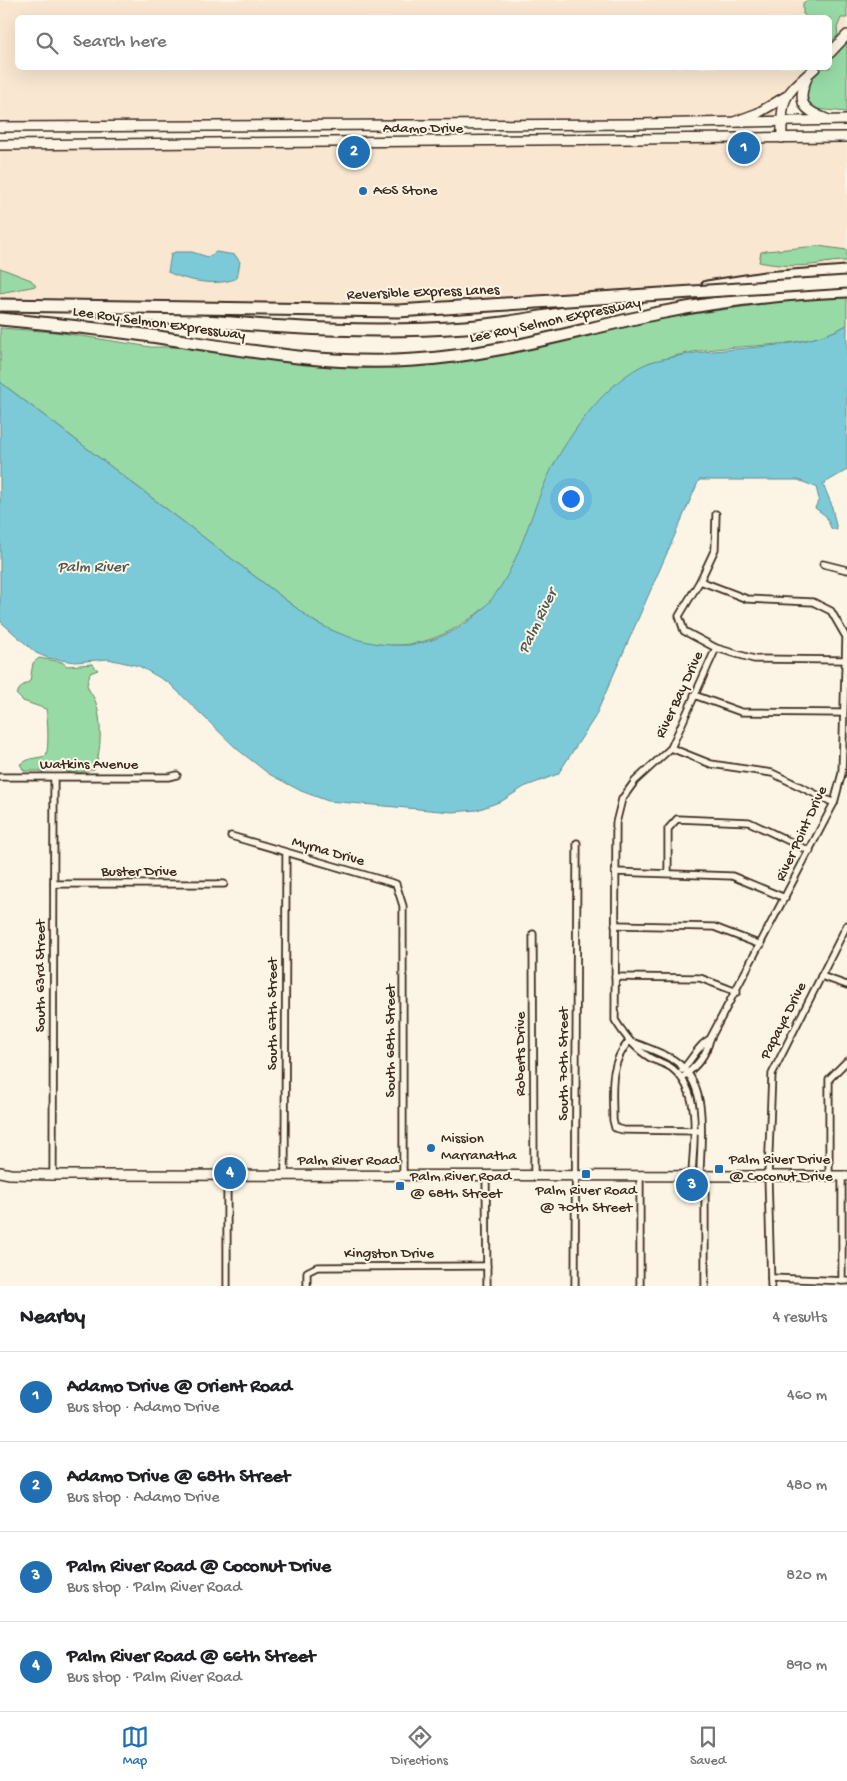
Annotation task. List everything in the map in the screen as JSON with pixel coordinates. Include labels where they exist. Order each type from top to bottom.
[{"type":"highway","name":"Lee Roy Selmon Expressway","points":[[0,303],[248,325],[320,328],[428,328],[518,321],[765,278],[847,272]]},
{"type":"highway","name":"Reversible Express Lanes","points":[[0,303],[390,311],[847,282]]},
{"type":"highway","name":"Lee Roy Selmon Expressway","points":[[0,319],[107,330],[299,358],[341,361],[396,361],[437,358],[505,349],[653,315],[712,304],[765,297],[847,291]]},
{"type":"main road","points":[[832,51],[847,35]]},
{"type":"main road","points":[[732,122],[758,112],[785,97],[812,70]]},
{"type":"main road","points":[[812,70],[802,88],[803,103],[810,113],[829,120]]},
{"type":"main road","points":[[784,138],[782,121],[785,97]]},
{"type":"main road","name":"Adamo Drive","points":[[0,127],[639,124],[847,120]]},
{"type":"main road","points":[[639,124],[640,140]]},
{"type":"main road","points":[[437,125],[444,142]]},
{"type":"main road","points":[[255,143],[256,126]]},
{"type":"main road","points":[[72,127],[72,144]]},
{"type":"main road","name":"Adamo Drive","points":[[0,145],[847,137]]},
{"type":"main road","name":"Palm River Road","points":[[3,1174],[844,1176]]},
{"type":"street","name":"River Bay Drive","points":[[682,1074],[651,1058],[629,1041],[615,1020],[616,823],[622,799],[635,781],[672,748],[716,648],[684,630],[679,616],[700,581],[715,549],[716,514]]},
{"type":"street","points":[[823,564],[847,570]]},
{"type":"street","name":"River Point Drive","points":[[682,1074],[708,1051],[710,1039],[737,992],[834,803],[842,773],[846,638],[831,611],[813,602],[747,599],[700,581]]},
{"type":"street","points":[[716,648],[754,658],[846,660]]},
{"type":"street","points":[[694,695],[741,712],[844,713]]},
{"type":"street","points":[[672,748],[711,764],[772,773],[834,803]]},
{"type":"street","name":"Watkins Avenue","points":[[0,777],[54,778],[177,775]]},
{"type":"street","name":"South 63rd Street","points":[[53,1175],[54,778]]},
{"type":"street","points":[[668,873],[668,829],[678,819],[749,822],[810,851]]},
{"type":"street","name":"Myrna Drive","points":[[231,836],[396,884],[403,906]]},
{"type":"street","name":"South 70th Street","points":[[575,1286],[577,843]]},
{"type":"street","name":"South 67th Street","points":[[285,1175],[286,853]]},
{"type":"street","points":[[615,872],[732,876],[785,898]]},
{"type":"street","name":"Buster Drive","points":[[54,884],[224,884]]},
{"type":"street","name":"South 68th Street","points":[[403,906],[403,1175]]},
{"type":"street","name":"Papaya Drive","points":[[771,1286],[768,1176],[772,1074],[847,924]]},
{"type":"street","points":[[615,925],[714,927],[761,945]]},
{"type":"street","name":"Roberts Drive","points":[[533,934],[534,1175]]},
{"type":"street","points":[[821,976],[847,985]]},
{"type":"street","points":[[615,977],[700,978],[737,992]]},
{"type":"street","points":[[629,1041],[620,1051],[613,1069],[613,1120],[615,1128],[623,1130],[700,1131]]},
{"type":"street","points":[[829,1176],[828,1079],[847,1061]]},
{"type":"street","points":[[682,1074],[694,1106],[693,1131],[699,1175],[706,1286]]},
{"type":"street","points":[[682,1074],[694,1085],[700,1102],[699,1175]]},
{"type":"street","points":[[227,1175],[227,1286]]},
{"type":"street","points":[[486,1175],[487,1286]]},
{"type":"street","points":[[640,1175],[640,1286]]},
{"type":"street","points":[[771,1278],[845,1281],[844,1176]]},
{"type":"street","name":"Kingston Drive","points":[[307,1286],[307,1272],[317,1267],[487,1266]]},
{"type":"shaded area","points":[[0,0],[847,0],[847,32],[832,49],[832,15],[15,15],[15,70],[810,70],[802,78],[780,118],[0,123]]},
{"type":"shaded area","points":[[847,138],[847,271],[674,292],[474,309],[110,309],[0,299],[0,144]]},
{"type":"green space","points":[[808,0],[847,0],[847,18],[841,18],[837,28],[838,35],[832,41],[832,15],[804,15],[803,3]]},
{"type":"green space","points":[[847,35],[847,112],[814,109],[807,99],[807,83],[815,70],[832,70],[832,51]]},
{"type":"green space","points":[[818,246],[847,250],[847,261],[797,266],[759,262],[761,252]]},
{"type":"green space","points":[[0,268],[31,280],[36,286],[0,293]]},
{"type":"green space","points":[[847,294],[847,325],[830,333],[794,342],[694,352],[648,363],[493,600],[472,618],[450,631],[428,640],[406,644],[384,645],[361,641],[337,633],[312,620],[0,382],[0,328],[56,332],[151,347],[191,347],[306,356],[469,355],[539,347],[658,319]]},
{"type":"green space","points":[[39,658],[62,662],[67,666],[92,664],[98,670],[90,673],[87,685],[96,703],[100,727],[99,754],[94,769],[74,774],[58,769],[24,771],[20,764],[30,759],[46,756],[47,752],[46,709],[23,701],[16,694],[22,686],[30,681],[33,663]]},
{"type":"water","points":[[175,252],[192,252],[208,257],[216,252],[235,255],[240,262],[237,278],[221,282],[202,282],[175,275],[168,272],[171,254]]},
{"type":"water","name":"Palm River","points":[[847,325],[847,470],[823,484],[831,503],[837,530],[831,528],[826,516],[815,508],[819,499],[816,487],[798,480],[699,480],[595,717],[558,774],[524,787],[502,801],[477,810],[452,812],[328,801],[301,791],[269,774],[237,749],[169,683],[139,666],[108,659],[75,662],[48,658],[36,653],[0,621],[0,382],[312,620],[358,640],[383,644],[409,645],[423,643],[462,626],[481,611],[495,594],[517,554],[542,489],[560,454],[592,408],[619,381],[633,371],[654,361],[694,353],[763,347],[808,340],[828,334]]},
{"type":"place","name":"Adamo Drive @ Orient Road","points":[[744,148]]},
{"type":"place","name":"Adamo Drive @ 68th Street","points":[[354,152]]},
{"type":"place","name":"AGS Stone","points":[[363,191]]},
{"type":"place","name":"Mission Marranatha","points":[[431,1148]]},
{"type":"place","name":"Palm River Drive @ Coconut Drive","points":[[719,1169]]},
{"type":"place","name":"Palm River Road @ 66th Street","points":[[230,1173]]},
{"type":"place","name":"Palm River Road @ 70th Street","points":[[586,1174]]},
{"type":"place","name":"Palm River Road @ Coconut Drive","points":[[692,1185]]},
{"type":"place","name":"Palm River Road @ 68th Street","points":[[400,1186]]}]
